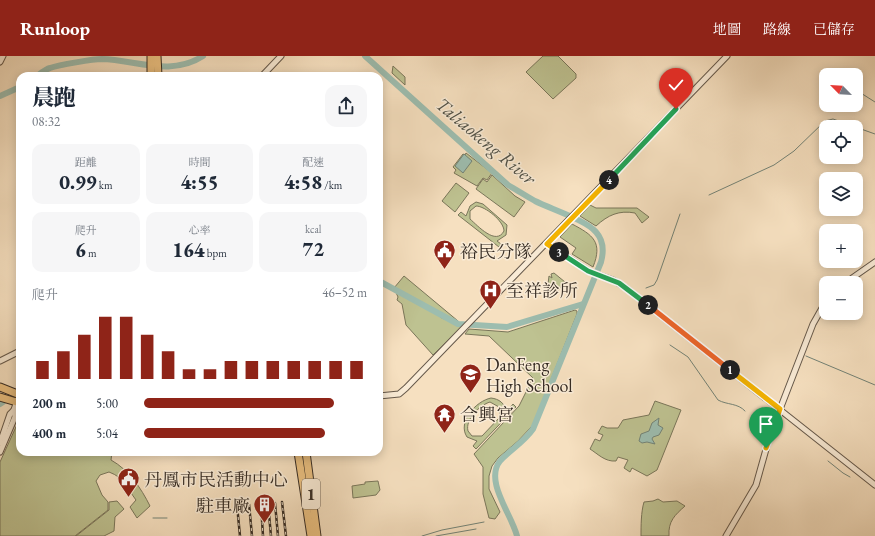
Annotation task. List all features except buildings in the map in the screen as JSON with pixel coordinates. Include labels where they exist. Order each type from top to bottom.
[{"type":"main road","points":[[0,387],[16,393]]},
{"type":"main road","points":[[0,396],[16,401]]},
{"type":"main road","name":"1","points":[[299,456],[311,536]]},
{"type":"main road","name":"1","points":[[307,456],[317,536]]},
{"type":"street","points":[[0,62],[3,56]]},
{"type":"street","points":[[266,72],[281,56]]},
{"type":"street","points":[[383,396],[399,394],[402,392],[584,206],[727,56]]},
{"type":"street","points":[[547,244],[588,271],[601,275],[626,288],[875,485]]},
{"type":"street","points":[[855,276],[875,262]]},
{"type":"street","points":[[726,536],[756,485],[770,435],[813,324],[819,313]]},
{"type":"street","points":[[0,361],[16,353]]},
{"type":"street","points":[[0,443],[10,414],[16,406]]},
{"type":"street","points":[[0,452],[15,417],[14,410]]},
{"type":"green space","points":[[543,56],[558,56],[576,74],[576,78],[553,99],[526,72]]},
{"type":"green space","points":[[393,66],[405,77],[405,85],[392,73]]},
{"type":"green space","points":[[466,153],[492,173],[487,180],[483,178],[477,186],[454,173],[456,170],[453,167],[463,154],[465,155]]},
{"type":"green space","points":[[492,175],[515,196],[525,202],[514,217],[476,189],[483,179],[487,182]]},
{"type":"green space","points":[[456,183],[469,193],[455,212],[442,201]]},
{"type":"green space","points":[[476,202],[483,204],[507,225],[506,235],[497,241],[501,244],[499,247],[458,215],[461,212],[466,216],[470,206]],"holes":[[[476,206],[489,211],[498,219],[504,231],[501,235],[492,236],[482,230],[470,219],[470,211]]]},
{"type":"green space","points":[[590,205],[596,208],[637,208],[649,217],[642,223],[635,213],[624,212],[609,216],[596,226],[580,216]]},
{"type":"green space","points":[[572,224],[586,232],[594,240],[597,251],[593,267],[572,254],[576,248],[560,237]]},
{"type":"green space","points":[[554,273],[565,282],[557,292],[548,284],[549,276],[552,278],[551,274]]},
{"type":"green space","points":[[404,276],[458,321],[455,321],[442,313],[440,317],[462,327],[433,355],[406,325],[402,304],[397,300],[398,297],[394,288]]},
{"type":"green space","points":[[575,310],[577,311],[577,314],[533,425],[518,441],[498,458],[492,466],[489,476],[489,489],[500,512],[495,519],[489,518],[483,494],[483,467],[474,454],[519,406],[533,378],[489,336],[465,334],[469,329],[508,332]]},
{"type":"green space","points":[[491,398],[499,400],[503,404],[506,412],[513,404],[516,407],[476,449],[473,446],[477,441],[467,437],[464,425],[466,419],[474,408],[485,400]],"holes":[[[490,402],[499,407],[500,417],[482,436],[472,436],[468,431],[468,426],[474,413],[482,406]]]},
{"type":"green space","points":[[655,401],[681,410],[657,470],[647,476],[632,468],[630,472],[624,468],[628,460],[618,457],[616,461],[608,460],[590,449],[595,439],[600,441],[603,435],[598,433],[602,426],[607,428],[618,428],[623,420],[649,415]]},
{"type":"green space","points":[[16,427],[16,456],[112,456],[111,460],[129,474],[134,480],[150,506],[137,518],[130,507],[136,500],[125,483],[119,477],[109,472],[100,475],[96,481],[102,495],[108,502],[108,510],[75,536],[0,536],[0,462]]},
{"type":"green space","points":[[378,481],[380,490],[376,495],[353,498],[352,486],[365,484],[365,482]]},
{"type":"green space","points":[[658,499],[663,502],[677,501],[685,506],[675,515],[671,522],[669,536],[641,536],[644,502]]},
{"type":"green space","points":[[117,501],[124,509],[115,517],[114,531],[104,536],[76,536],[109,510],[109,502]]},
{"type":"shaded area","points":[[464,154],[472,161],[463,173],[455,166]]},
{"type":"shaded area","points":[[659,418],[658,425],[663,428],[659,435],[653,437],[652,439],[655,444],[647,442],[642,443],[639,441],[641,434],[649,431],[652,423]]},
{"type":"waterway","points":[[42,72],[50,68],[91,60],[115,60],[153,66],[166,66],[191,62],[203,56]]},
{"type":"waterway","name":"Taliaokeng River","points":[[365,56],[383,72]]},
{"type":"waterway","name":"Taliaokeng River","points":[[383,72],[508,185],[535,201],[584,223],[596,232],[601,239],[603,250],[601,262],[533,429],[500,461],[496,469],[495,478],[497,488],[517,536]]},
{"type":"waterway","points":[[0,96],[16,89]]},
{"type":"waterway","points":[[863,94],[875,102]]},
{"type":"waterway","points":[[709,195],[774,165],[794,151],[825,121],[833,119],[875,134]]},
{"type":"waterway","points":[[646,288],[654,285],[657,280],[680,214]]},
{"type":"waterway","points":[[383,283],[458,324],[507,327],[583,304]]},
{"type":"waterway","points":[[670,345],[688,357],[718,400],[736,405],[745,411]]},
{"type":"waterway","points":[[806,356],[875,385]]},
{"type":"waterway","points":[[828,461],[850,477]]},
{"type":"waterway","points":[[153,518],[167,518]]},
{"type":"waterway","points":[[422,536],[442,530],[484,522]]},
{"type":"waterway","points":[[436,536],[476,529]]},
{"type":"railway","points":[[282,502],[286,536]]},
{"type":"railway","points":[[268,503],[271,536]]},
{"type":"railway","points":[[275,503],[278,536]]},
{"type":"railway","points":[[249,504],[252,536]]},
{"type":"railway","points":[[261,504],[263,536]]},
{"type":"railway","points":[[237,505],[240,536]]},
{"type":"place","name":"裕民分隊","points":[[445,270]]},
{"type":"place","name":"至祥診所","points":[[491,310]]},
{"type":"place","name":"DanFeng High School","points":[[470,394]]},
{"type":"place","name":"合興宮","points":[[444,434]]},
{"type":"place","name":"丹鳳市民活動中心","points":[[129,498]]},
{"type":"place","name":"駐車廠","points":[[265,524]]},
{"type":"route","points":[[676,109],[547,244],[588,271],[619,283],[780,409],[766,448]]}]
